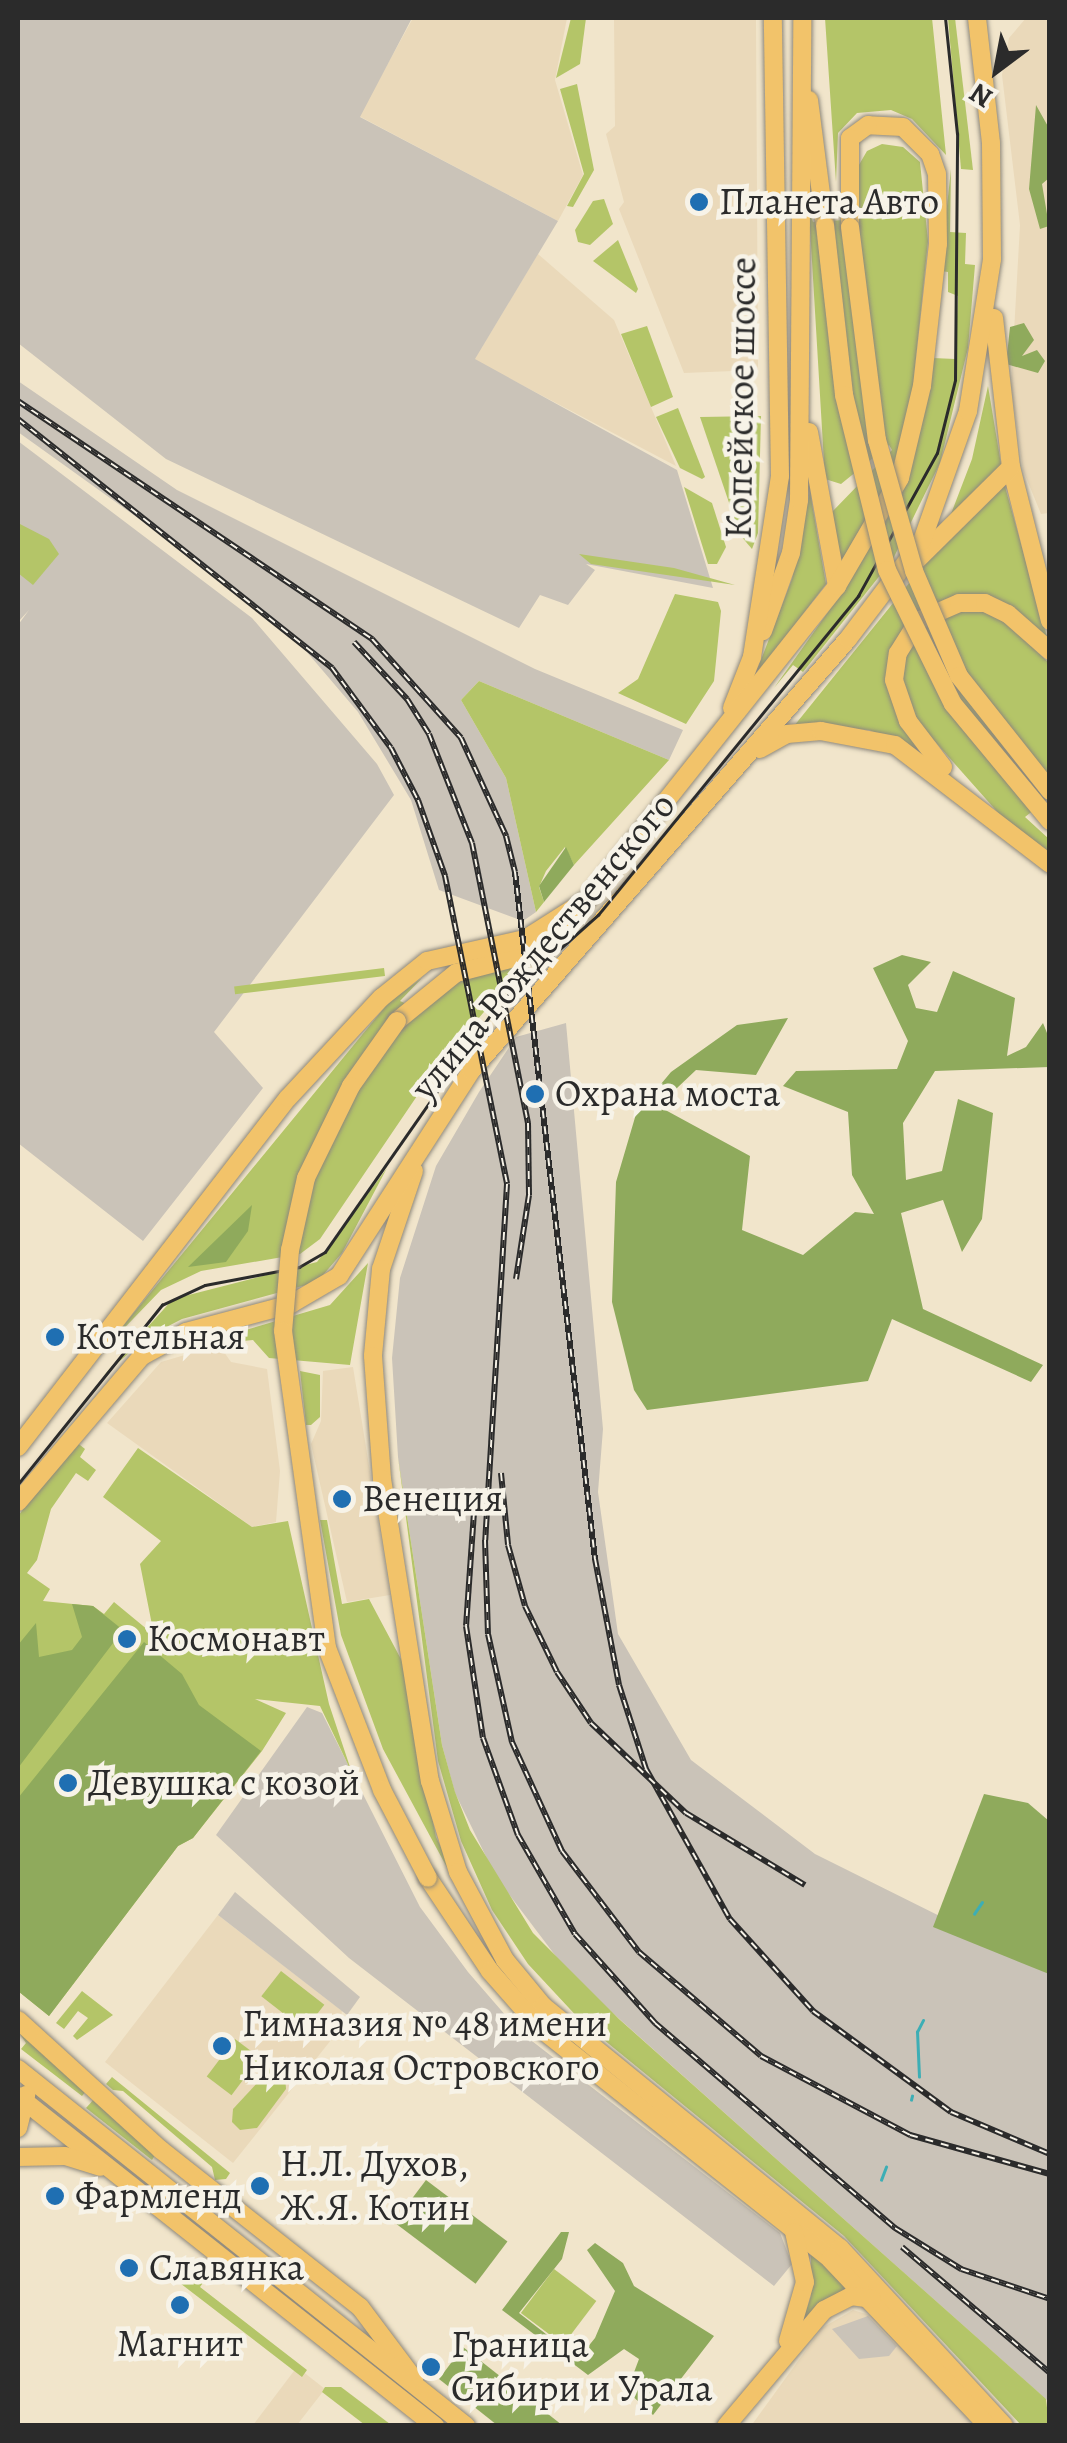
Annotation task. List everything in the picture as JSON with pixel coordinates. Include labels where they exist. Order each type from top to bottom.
[{"type":"main road","name":"Копейское шоссе","points":[[752,657],[780,476],[773,18]]},
{"type":"main road","name":"Копейское шоссе","points":[[722,732],[791,553],[796,518],[802,18]]},
{"type":"main road","points":[[977,18],[991,143],[996,374],[1011,467],[1050,621]]},
{"type":"main road","points":[[802,50],[847,413],[887,570],[953,704],[1050,820]]},
{"type":"main road","name":"улица Рождественского","points":[[18,1447],[288,1098],[381,998],[418,966],[525,939],[588,899],[836,586],[900,478],[922,386],[938,244],[937,174],[930,154],[903,127],[868,125],[850,138],[845,152],[850,228],[877,440],[914,572],[959,676],[1050,791]]},
{"type":"main road","name":"улица Рождественского","points":[[18,1502],[130,1368],[164,1342],[291,1304],[339,1276],[445,1107],[498,1037],[740,764],[894,581],[946,487],[971,395],[992,259]]},
{"type":"main road","points":[[800,352],[836,586]]},
{"type":"main road","points":[[894,581],[1011,467]]},
{"type":"main road","points":[[964,798],[900,704],[895,665],[908,633],[937,611],[971,601],[1008,614],[1050,651]]},
{"type":"main road","points":[[740,764],[787,734],[852,734],[912,753],[1050,864]]},
{"type":"main road","points":[[397,1021],[456,973],[537,952],[568,929],[588,899]]},
{"type":"main road","points":[[473,950],[433,976],[351,1086],[306,1178],[290,1250],[284,1331],[327,1648],[382,1790],[428,1878],[490,1971],[540,2028],[791,2228],[872,2299],[988,2426]]},
{"type":"main road","points":[[445,1107],[388,1240],[373,1356],[382,1479],[430,1782],[458,1872],[505,1960],[544,2006],[840,2248],[1004,2426]]},
{"type":"main road","points":[[31,1429],[59,1450]]},
{"type":"main road","points":[[18,2020],[161,2150],[360,2307],[423,2392]]},
{"type":"main road","points":[[18,2070],[466,2426]]},
{"type":"main road","points":[[18,2070],[18,2128]]},
{"type":"main road","points":[[21,2099],[69,2110]]},
{"type":"main road","points":[[21,2099],[435,2426]]},
{"type":"main road","points":[[18,2158],[66,2156],[118,2174]]},
{"type":"main road","points":[[785,2350],[805,2282],[803,2254],[791,2228]]},
{"type":"main road","points":[[726,2426],[785,2350],[832,2304],[851,2296],[872,2299]]},
{"type":"shaded area","points":[[18,18],[412,18],[360,117],[558,221],[475,359],[677,470],[713,588],[586,564],[595,570],[568,605],[540,595],[519,628],[166,459],[18,343]]},
{"type":"shaded area","points":[[413,18],[567,18],[555,80],[583,175],[558,221],[359,116]]},
{"type":"shaded area","points":[[614,18],[756,18],[758,370],[684,373],[619,209],[624,202],[606,134],[615,126]]},
{"type":"shaded area","points":[[1026,18],[1049,18],[1049,513],[1041,514],[1023,470],[1011,386],[1020,225],[1002,75],[1009,38]]},
{"type":"shaded area","points":[[538,254],[614,320],[676,466],[474,360]]},
{"type":"shaded area","points":[[18,381],[177,490],[535,669],[683,730],[669,760],[479,681],[461,700],[506,778],[536,912],[523,921],[439,890],[411,800],[358,712],[306,651],[216,574],[18,432]]},
{"type":"shaded area","points":[[18,441],[252,618],[377,764],[394,795],[214,1032],[263,1088],[143,1241],[18,1143],[18,625],[29,610],[18,622]]},
{"type":"shaded area","points":[[566,1023],[603,1429],[598,1492],[618,1634],[691,1760],[815,1854],[1032,1962],[1049,1964],[1049,2402],[570,1975],[496,1877],[455,1793],[442,1745],[398,1457],[392,1358],[400,1278],[436,1166],[479,1092],[516,1037]]},
{"type":"shaded area","points":[[219,1345],[231,1362],[267,1369],[280,1471],[276,1522],[252,1527],[107,1423],[161,1362]]},
{"type":"shaded area","points":[[353,1367],[390,1595],[347,1602],[311,1444],[321,1421],[323,1371]]},
{"type":"shaded area","points":[[307,1707],[322,1713],[420,1907],[468,1972],[519,2031],[780,2233],[792,2264],[774,2286],[349,1958],[216,1835]]},
{"type":"shaded area","points":[[235,1892],[360,1997],[347,2015],[218,1915]]},
{"type":"shaded area","name":"Гимназия № 48 имени Николая Островского","points":[[218,1915],[342,2011],[339,2030],[233,2163],[105,2062]]},
{"type":"shaded area","points":[[853,2310],[879,2318],[903,2340],[974,2425],[751,2426],[822,2328]]},
{"type":"shaded area","points":[[868,2316],[897,2346],[889,2356],[859,2359],[832,2329]]},
{"type":"shaded area","points":[[297,2367],[325,2389],[297,2425],[253,2425]]},
{"type":"green space","points":[[571,18],[586,18],[580,64],[556,78]]},
{"type":"green space","points":[[825,18],[932,18],[946,155],[912,119],[891,110],[857,113],[838,133],[836,182]]},
{"type":"green space","points":[[948,18],[955,18],[973,170],[961,169]]},
{"type":"green space","points":[[577,84],[594,170],[573,207],[567,206],[584,174],[560,89]]},
{"type":"green space","points":[[1036,105],[1050,130],[1049,178],[1042,184],[1049,226],[1040,229],[1029,189]]},
{"type":"green space","points":[[882,144],[903,147],[920,162],[928,241],[913,387],[897,465],[841,562],[832,512],[892,450],[889,445],[841,484],[825,479],[809,211],[813,222],[860,219],[856,170],[867,151]]},
{"type":"green space","points":[[951,169],[950,232],[966,233],[965,264],[975,265],[968,348],[940,463],[893,559],[803,672],[793,665],[774,688],[848,584],[908,478],[933,358],[955,359],[958,296],[948,292],[948,272],[940,271]]},
{"type":"green space","points":[[604,199],[613,224],[590,245],[578,242],[575,230],[593,201]]},
{"type":"green space","points":[[618,240],[638,289],[636,293],[593,261]]},
{"type":"green space","points":[[1024,323],[1034,340],[1022,356],[1037,350],[1045,361],[1038,373],[1006,364],[1010,327]]},
{"type":"green space","points":[[647,326],[673,397],[651,407],[621,334]]},
{"type":"green space","points":[[988,386],[1002,470],[946,527],[972,459]]},
{"type":"green space","points":[[678,408],[705,477],[702,479],[680,468],[656,417]]},
{"type":"green space","points":[[761,416],[758,533],[752,549],[740,535],[700,417]]},
{"type":"green space","points":[[1004,483],[1047,637],[996,599],[960,595],[892,648],[921,751],[869,730],[794,726],[931,556]]},
{"type":"green space","points":[[684,487],[712,503],[726,547],[717,564],[708,564]]},
{"type":"green space","points":[[810,492],[826,584],[754,678],[792,579]]},
{"type":"green space","points":[[18,523],[49,539],[59,554],[33,585],[18,573]]},
{"type":"green space","points":[[579,554],[674,568],[735,585],[591,564]]},
{"type":"green space","points":[[675,594],[718,602],[721,611],[714,681],[686,724],[618,693],[638,679]]},
{"type":"green space","points":[[962,610],[979,610],[1006,622],[1049,663],[1049,798],[1025,817],[1049,839],[1049,854],[1001,816],[915,719],[903,681],[906,656],[920,631]]},
{"type":"green space","points":[[479,681],[669,760],[574,865],[565,847],[546,871],[539,887],[544,902],[536,912],[506,778],[461,700]]},
{"type":"green space","points":[[566,847],[574,865],[544,902],[539,886]]},
{"type":"green space","points":[[902,955],[931,962],[908,985],[916,1008],[937,1012],[953,971],[1015,998],[1007,1056],[1026,1047],[1043,1023],[1049,1038],[1049,1067],[935,1071],[903,1123],[906,1180],[942,1171],[958,1099],[993,1113],[982,1219],[962,1252],[943,1200],[901,1213],[923,1309],[1043,1365],[1031,1382],[892,1319],[868,1381],[647,1410],[634,1390],[612,1302],[616,1182],[636,1114],[671,1072],[737,1025],[788,1018],[756,1075],[696,1070],[658,1106],[750,1156],[742,1230],[803,1255],[855,1212],[874,1214],[852,1175],[848,1112],[783,1086],[796,1071],[897,1069],[908,1041],[873,968]]},
{"type":"green space","points":[[514,965],[519,971],[436,1068],[320,1239],[300,1254],[201,1271],[161,1290],[105,1348],[389,1002],[422,978],[400,1001],[422,1011],[451,983]]},
{"type":"green space","points":[[384,968],[385,976],[235,994],[234,986]]},
{"type":"green space","points":[[387,1168],[342,1253],[317,1282],[182,1319],[147,1337],[104,1375],[173,1299],[317,1262]]},
{"type":"green space","points":[[252,1205],[248,1231],[226,1262],[188,1267]]},
{"type":"green space","points":[[368,1263],[350,1365],[269,1358],[253,1340],[233,1342],[232,1334],[330,1305]]},
{"type":"green space","points":[[300,1371],[320,1375],[320,1417],[311,1425],[306,1425]]},
{"type":"green space","points":[[75,1441],[85,1449],[80,1457],[96,1470],[88,1481],[76,1473],[51,1509],[37,1560],[27,1573],[50,1589],[43,1601],[93,1606],[104,1614],[114,1602],[154,1635],[140,1564],[161,1541],[103,1497],[138,1448],[252,1527],[288,1521],[329,1704],[352,1773],[320,1706],[255,1699],[286,1713],[262,1751],[193,1838],[178,1846],[49,2016],[18,1991],[18,1516]]},
{"type":"green space","points":[[398,1457],[442,1745],[455,1792],[470,1830],[533,1933],[619,2019],[1046,2399],[1049,2425],[1021,2425],[844,2236],[582,2022],[528,1964],[492,1910],[461,1841],[438,1761]]},
{"type":"green space","points":[[320,1520],[327,1520],[342,1604],[369,1599],[402,1661],[436,1837],[491,1949],[383,1749],[341,1635]]},
{"type":"green space","points":[[72,1604],[93,1606],[123,1630],[18,1768],[18,1645],[36,1623],[39,1657],[72,1650],[82,1637]]},
{"type":"green space","points":[[144,1642],[182,1674],[199,1705],[261,1751],[193,1838],[178,1846],[49,2016],[18,1991],[18,1798]]},
{"type":"green space","points":[[984,1794],[1028,1803],[1049,1821],[1049,1974],[933,1927]]},
{"type":"green space","points":[[281,1971],[324,2005],[305,2030],[261,1996]]},
{"type":"green space","points":[[82,1991],[113,2015],[77,2040],[73,2036],[88,2018],[78,2011],[64,2029],[56,2023]]},
{"type":"green space","points":[[18,2031],[87,2090],[82,2096],[21,2049],[26,2043]]},
{"type":"green space","points":[[235,2039],[260,2058],[231,2095],[207,2077]]},
{"type":"green space","points":[[271,2068],[285,2075],[286,2089],[257,2128],[240,2130],[232,2122],[233,2109]]},
{"type":"green space","points":[[112,2077],[230,2173],[226,2179],[215,2180],[212,2167],[123,2091],[106,2084]]},
{"type":"green space","points":[[95,2098],[155,2155],[152,2160],[86,2108]]},
{"type":"green space","points":[[426,2180],[507,2241],[476,2284],[394,2222]]},
{"type":"green space","points":[[561,2232],[569,2232],[562,2259],[519,2313],[578,2359],[595,2338],[615,2291],[587,2250],[595,2243],[623,2263],[634,2286],[714,2336],[653,2415],[627,2391],[639,2359],[624,2349],[588,2375],[502,2310]]},
{"type":"green space","points":[[811,2254],[852,2289],[802,2323],[811,2296]]},
{"type":"green space","points":[[195,2265],[214,2267],[200,2287],[307,2370],[302,2377],[176,2280]]},
{"type":"green space","points":[[554,2269],[596,2301],[563,2345],[521,2313]]},
{"type":"green space","points":[[463,2347],[562,2425],[497,2425],[439,2379]]},
{"type":"green space","points":[[325,2387],[341,2387],[390,2424],[365,2425],[322,2392]]},
{"type":"waterway","points":[[974,1914],[982,1902]]},
{"type":"waterway","points":[[919,2077],[917,2032],[923,2020]]},
{"type":"waterway","points":[[911,2100],[912,2096]]},
{"type":"waterway","points":[[881,2180],[886,2167]]},
{"type":"tram line","points":[[18,1484],[162,1305],[205,1285],[299,1267],[325,1252],[498,1004],[598,915],[858,596],[937,453],[955,380],[957,134],[945,18]]},
{"type":"railway","points":[[18,401],[372,639],[461,738],[506,836],[515,872],[595,1559],[619,1685],[646,1769],[730,1919],[813,2011],[951,2112],[1050,2154]]},
{"type":"railway","points":[[18,419],[332,668],[391,748],[418,800],[445,876],[507,1184],[485,1540],[488,1634],[512,1742],[562,1851],[639,1952],[761,2056],[910,2135],[1050,2174]]},
{"type":"railway","points":[[354,642],[407,699],[429,734],[472,843],[528,1123],[529,1195],[516,1279]]},
{"type":"railway","points":[[501,1473],[508,1545],[525,1606],[557,1672],[591,1723],[686,1813],[805,1885]]},
{"type":"railway","points":[[474,1512],[466,1626],[483,1738],[518,1835],[575,1934],[655,2023],[895,2228],[961,2269],[1050,2299]]},
{"type":"railway","points":[[902,2247],[1050,2373]]},
{"type":"place","name":"Планета Авто","points":[[699,202]]},
{"type":"place","name":"Охрана моста","points":[[535,1094]]},
{"type":"place","name":"Котельная","points":[[55,1337]]},
{"type":"place","name":"Венеция","points":[[342,1499]]},
{"type":"place","name":"Космонавт","points":[[127,1639]]},
{"type":"place","name":"Девушка с козой","points":[[68,1783]]},
{"type":"place","name":"Гимназия № 48 имени Николая Островского","points":[[222,2046]]},
{"type":"place","name":"Н.Л. Духов, Ж.Я. Котин","points":[[260,2186]]},
{"type":"place","name":"Фармленд","points":[[55,2196]]},
{"type":"place","name":"Славянка","points":[[129,2268]]},
{"type":"place","name":"Магнит","points":[[180,2305]]},
{"type":"place","name":"Граница Сибири и Урала","points":[[431,2367]]}]
